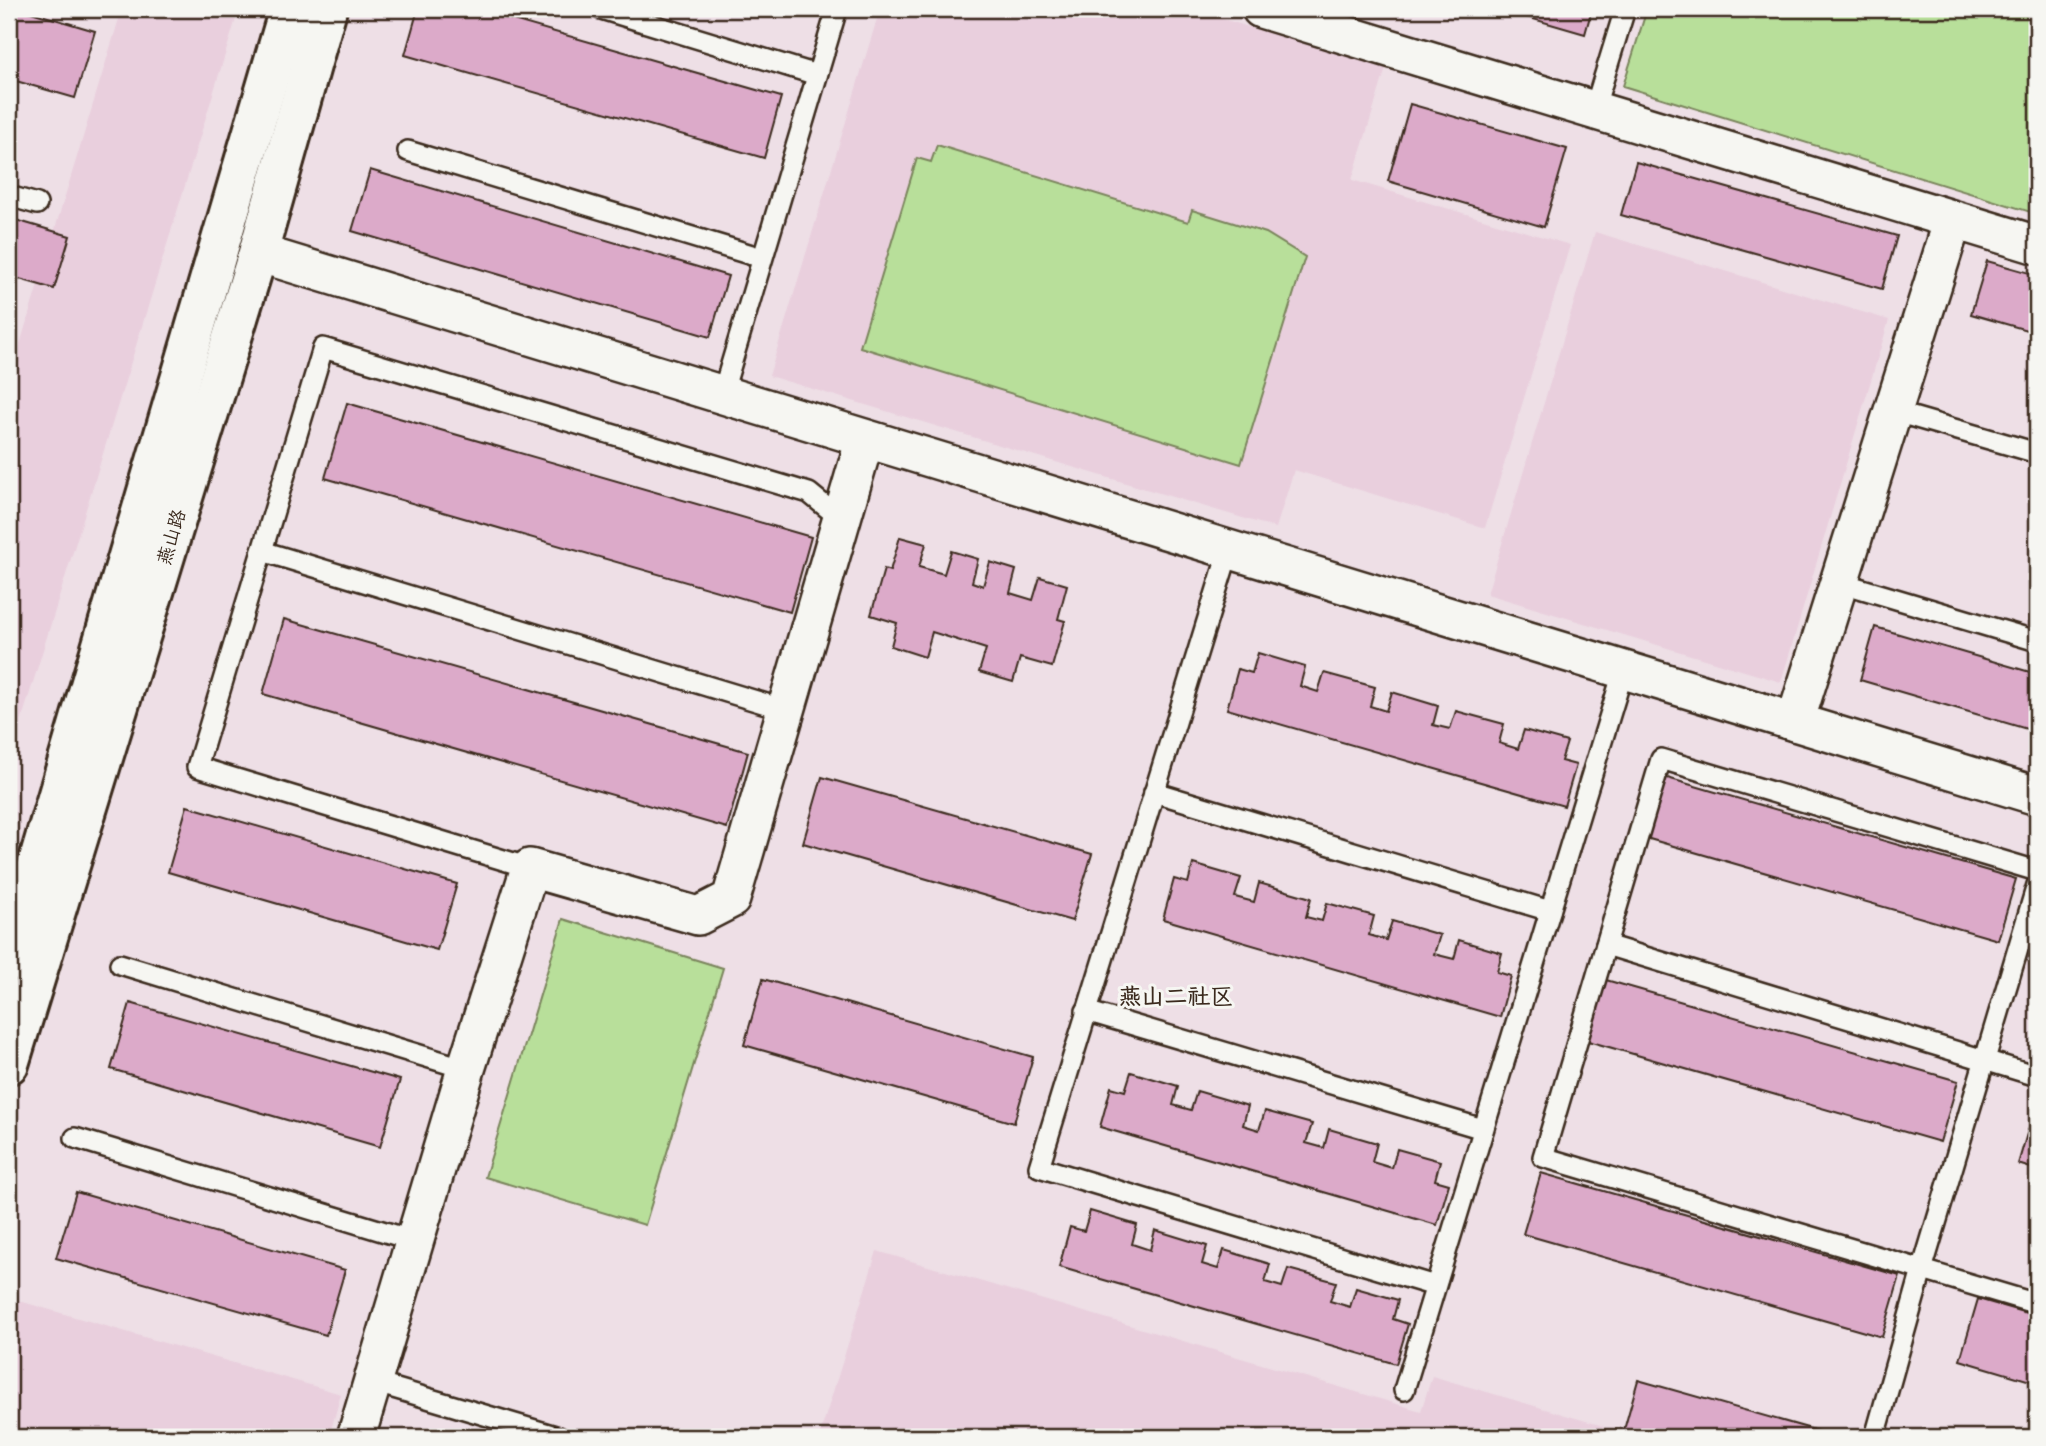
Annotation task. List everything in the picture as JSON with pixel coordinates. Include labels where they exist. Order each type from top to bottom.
[{"type":"main road","name":"燕山路","points":[[12,938],[289,9]]},
{"type":"main road","name":"燕山路","points":[[9,1063],[258,253],[327,9]]},
{"type":"street","points":[[1261,9],[2037,245]]},
{"type":"street","points":[[1795,722],[1953,220]]},
{"type":"street","points":[[258,253],[2037,796]]},
{"type":"street","points":[[356,1437],[466,1069],[530,867],[698,916],[732,899],[865,439]]},
{"type":"lane","points":[[601,9],[817,75]]},
{"type":"lane","points":[[722,395],[837,9]]},
{"type":"lane","points":[[1594,110],[1625,9]]},
{"type":"lane","points":[[408,151],[762,258]]},
{"type":"lane","points":[[9,196],[37,204]]},
{"type":"lane","points":[[530,867],[197,768],[323,348],[810,494],[842,520]]},
{"type":"lane","points":[[1892,411],[2037,453]]},
{"type":"lane","points":[[1229,550],[1040,1167],[1435,1286]]},
{"type":"lane","points":[[262,551],[786,710]]},
{"type":"lane","points":[[1839,582],[2037,641]]},
{"type":"lane","points":[[1404,1390],[1624,669]]},
{"type":"lane","points":[[2037,871],[1661,760],[1543,1157],[2037,1304]]},
{"type":"lane","points":[[1154,792],[1550,911]]},
{"type":"lane","points":[[1875,1437],[2037,886]]},
{"type":"lane","points":[[1606,945],[2037,1076]]},
{"type":"lane","points":[[120,964],[466,1069]]},
{"type":"lane","points":[[1086,1011],[1483,1129]]},
{"type":"lane","points":[[75,1138],[415,1241]]},
{"type":"lane","points":[[373,1382],[559,1437]]},
{"type":"shaded area","points":[[122,9],[239,9],[9,761],[9,380]]},
{"type":"shaded area","points":[[880,9],[1189,9],[1386,68],[1352,180],[1570,245],[1485,528],[1294,470],[1276,528],[769,376]]},
{"type":"shaded area","points":[[1595,232],[1889,320],[1781,682],[1487,594]]},
{"type":"shaded area","points":[[877,1251],[1421,1411],[1432,1376],[1603,1426],[1599,1437],[819,1437]]},
{"type":"shaded area","points":[[9,1298],[341,1394],[329,1437],[9,1437]]},
{"type":"green space","points":[[1647,9],[2037,9],[2037,214],[1623,86]]},
{"type":"green space","points":[[937,145],[1188,222],[1192,210],[1266,233],[1305,257],[1241,464],[860,347],[917,158],[931,162]]},
{"type":"green space","points":[[563,919],[723,968],[645,1225],[485,1177]]},
{"type":"building","points":[[9,9],[21,9],[95,31],[75,98],[9,79]]},
{"type":"building","points":[[418,9],[475,9],[781,97],[764,158],[405,55]]},
{"type":"building","points":[[1499,9],[1592,9],[1585,34]]},
{"type":"building","points":[[1410,104],[1567,149],[1544,227],[1388,181]]},
{"type":"building","points":[[1636,162],[1897,236],[1882,289],[1621,215]]},
{"type":"building","points":[[370,170],[728,276],[710,337],[352,231]]},
{"type":"building","points":[[9,218],[70,236],[54,289],[9,276]]},
{"type":"building","points":[[1987,261],[2037,275],[2037,333],[1971,314]]},
{"type":"building","points":[[347,403],[811,537],[790,612],[325,478]]},
{"type":"building","points":[[900,537],[926,544],[919,567],[944,574],[951,551],[978,559],[972,582],[983,586],[990,562],[1016,570],[1010,593],[1033,600],[1040,577],[1067,585],[1058,619],[1065,621],[1052,667],[1020,658],[1013,682],[979,672],[986,649],[932,632],[925,657],[891,646],[897,623],[871,615],[884,569],[890,571]]},
{"type":"building","points":[[284,619],[748,752],[727,828],[263,694]]},
{"type":"building","points":[[1875,627],[2037,674],[2037,732],[1860,680]]},
{"type":"building","points":[[1258,653],[1305,667],[1300,686],[1318,692],[1324,673],[1375,687],[1370,706],[1386,711],[1392,692],[1438,706],[1433,725],[1450,729],[1456,711],[1504,724],[1499,743],[1518,749],[1524,730],[1567,742],[1561,761],[1576,765],[1564,806],[1227,709],[1238,669],[1252,673]]},
{"type":"building","points":[[1657,775],[2016,879],[1998,940],[1639,836]]},
{"type":"building","points":[[822,777],[1092,854],[1072,921],[803,843]]},
{"type":"building","points":[[187,806],[457,884],[437,950],[168,872]]},
{"type":"building","points":[[1193,864],[1241,878],[1235,897],[1254,902],[1259,883],[1311,898],[1306,917],[1322,921],[1327,903],[1374,916],[1369,935],[1386,940],[1392,921],[1440,935],[1434,954],[1454,959],[1459,940],[1502,953],[1497,972],[1511,976],[1500,1017],[1163,919],[1174,879],[1188,883]]},
{"type":"building","points":[[1599,978],[1958,1081],[1940,1142],[1581,1039]]},
{"type":"building","points":[[763,979],[1033,1057],[1014,1123],[744,1045]]},
{"type":"building","points":[[130,1003],[400,1080],[380,1147],[111,1069]]},
{"type":"building","points":[[1131,1072],[1178,1086],[1173,1105],[1191,1110],[1197,1091],[1248,1106],[1243,1125],[1259,1130],[1265,1111],[1312,1124],[1306,1143],[1324,1148],[1329,1129],[1377,1143],[1372,1162],[1392,1168],[1397,1149],[1440,1161],[1435,1180],[1449,1184],[1437,1225],[1100,1127],[1111,1087],[1125,1091]]},
{"type":"building","points":[[2037,1103],[2037,1170],[2018,1164]]},
{"type":"building","points":[[1541,1173],[1900,1276],[1882,1337],[1523,1234]]},
{"type":"building","points":[[76,1192],[345,1270],[326,1335],[56,1258]]},
{"type":"building","points":[[1090,1211],[1137,1225],[1132,1244],[1150,1250],[1155,1230],[1207,1246],[1202,1264],[1218,1269],[1224,1250],[1270,1264],[1265,1282],[1282,1287],[1288,1269],[1336,1282],[1330,1301],[1350,1307],[1356,1288],[1398,1300],[1393,1319],[1408,1324],[1396,1364],[1059,1267],[1070,1227],[1084,1231]]},
{"type":"building","points":[[1978,1299],[2037,1316],[2037,1383],[1960,1360]]},
{"type":"building","points":[[1638,1380],[1818,1431],[1816,1437],[1622,1437]]},
{"type":"district","name":"燕山二社区","points":[[1176,996]]}]
